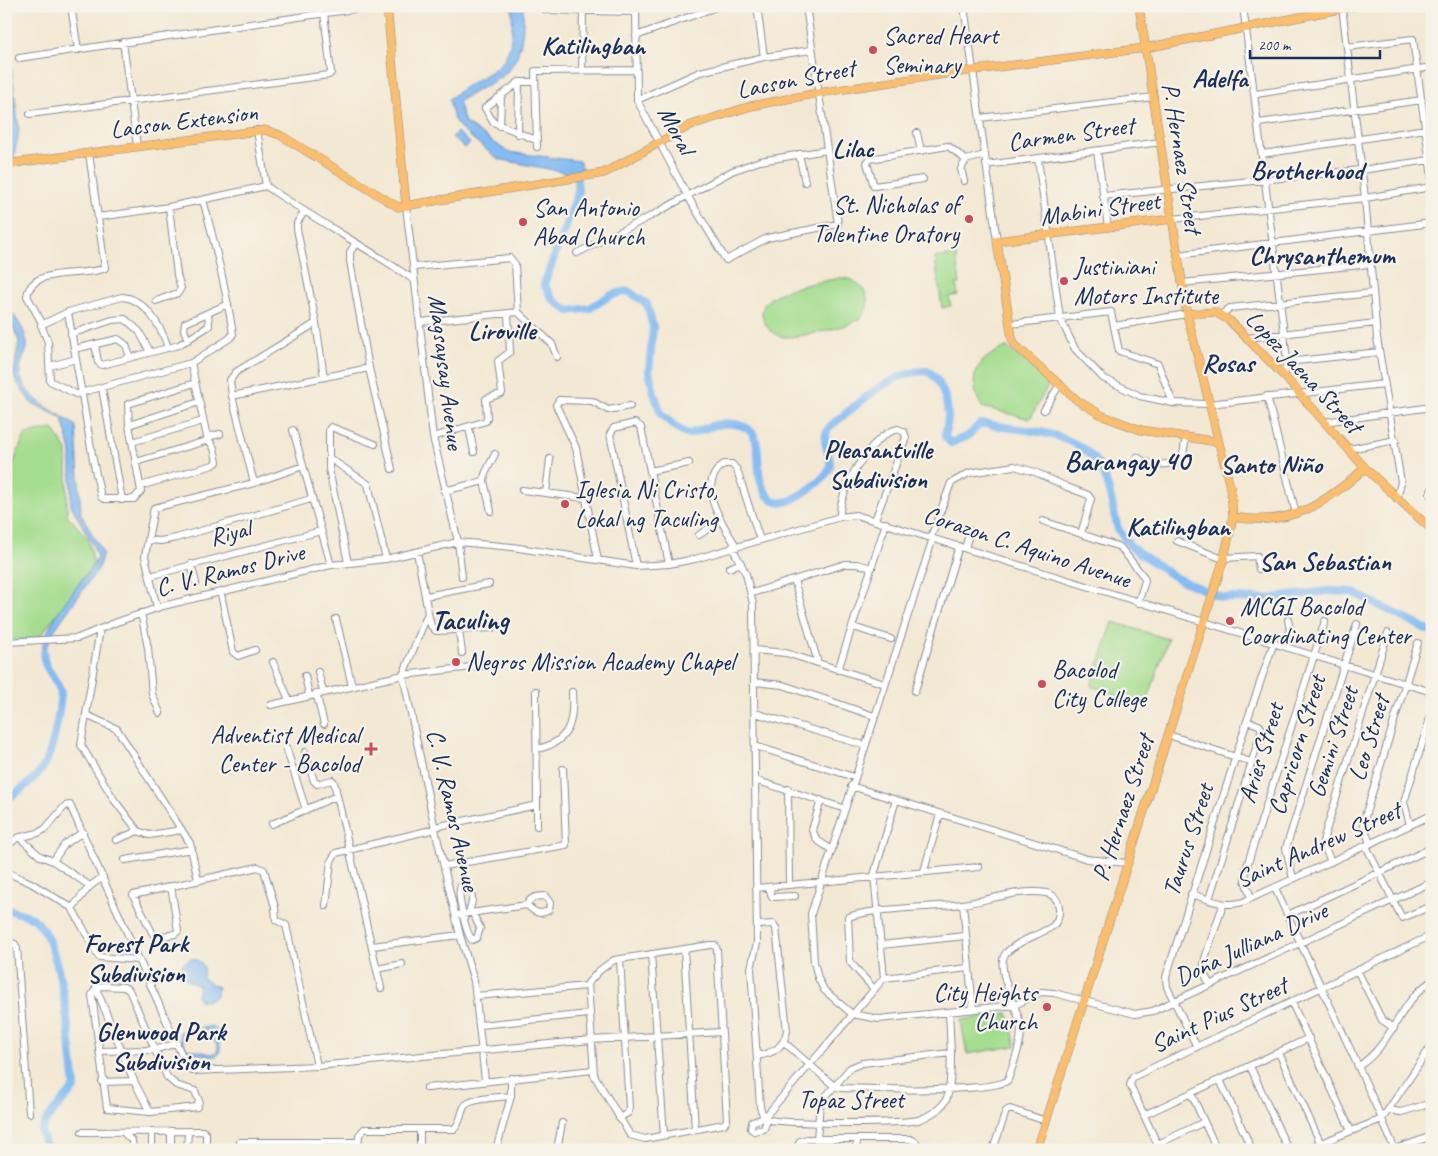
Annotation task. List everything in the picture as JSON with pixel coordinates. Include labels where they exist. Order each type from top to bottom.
[{"type":"main road","points":[[387,6],[406,206]]},
{"type":"main road","name":"P. Hernaez Street","points":[[1037,1150],[1204,622],[1233,517],[1231,492],[1187,314],[1139,6]]},
{"type":"main road","name":"Lacson Street","points":[[406,206],[587,176],[612,170],[691,125],[725,113],[818,93],[1145,48],[1342,7],[1355,6]]},
{"type":"main road","name":"Lacson Extension","points":[[10,163],[257,130],[275,132],[393,206],[406,206]]},
{"type":"main road","name":"Mabini Street","points":[[997,241],[1012,241],[1172,219]]},
{"type":"main road","points":[[997,241],[1013,342],[1026,354],[1078,401],[1115,422],[1141,430],[1218,442]]},
{"type":"main road","name":"Mabini Street","points":[[999,251],[1012,241]]},
{"type":"main road","name":"Lopez Jaena Street","points":[[1187,314],[1215,312],[1222,314],[1284,376],[1365,468],[1397,500],[1432,530]]},
{"type":"main road","points":[[1233,517],[1263,520],[1296,514],[1322,502],[1365,468]]},
{"type":"street","points":[[71,6],[78,50]]},
{"type":"street","points":[[19,58],[374,6]]},
{"type":"street","points":[[636,36],[719,6]]},
{"type":"street","points":[[757,6],[764,57]]},
{"type":"street","points":[[577,253],[742,166],[827,150],[806,6]]},
{"type":"street","points":[[964,6],[997,241]]},
{"type":"street","points":[[1243,6],[1256,94],[1284,333],[1287,362],[1284,376]]},
{"type":"street","points":[[1342,7],[1365,198],[1372,294],[1384,384],[1396,440],[1401,482],[1397,500]]},
{"type":"street","points":[[579,9],[582,69]]},
{"type":"street","points":[[546,10],[636,9]]},
{"type":"street","name":"Moral","points":[[636,9],[638,100],[687,195],[726,260],[767,238],[838,224],[827,150]]},
{"type":"street","points":[[30,114],[329,75],[331,72],[324,13]]},
{"type":"street","points":[[1347,48],[1409,38],[1413,39],[1422,100],[1429,129],[1432,178]]},
{"type":"street","points":[[123,42],[137,146]]},
{"type":"street","points":[[638,100],[691,75],[764,57],[811,50]]},
{"type":"street","points":[[1256,94],[1351,81],[1432,66]]},
{"type":"street","points":[[535,82],[519,82],[485,108],[492,120],[500,126],[537,144],[535,82],[534,72],[537,70],[582,69],[636,70]]},
{"type":"street","points":[[518,134],[519,82]]},
{"type":"street","points":[[500,126],[501,95]]},
{"type":"street","points":[[980,118],[1154,97]]},
{"type":"street","points":[[1259,124],[1422,100]]},
{"type":"street","points":[[1262,154],[1429,129]]},
{"type":"street","points":[[257,130],[266,186]]},
{"type":"street","points":[[917,133],[921,152]]},
{"type":"street","name":"Carmen Street","points":[[986,166],[1161,142]]},
{"type":"street","points":[[922,179],[874,186],[868,163],[870,159],[948,146],[955,149],[966,160]]},
{"type":"street","points":[[1097,152],[1108,227]]},
{"type":"street","points":[[89,153],[105,268],[40,277],[30,287],[27,296],[42,323],[48,342],[50,381],[76,394],[82,394],[191,363],[232,336],[228,304],[205,199]]},
{"type":"street","points":[[800,154],[805,182]]},
{"type":"street","points":[[964,181],[961,169],[966,160],[985,155]]},
{"type":"street","points":[[1038,159],[1060,318],[1074,349],[1103,378],[1140,396],[1174,403],[1209,404],[1384,384]]},
{"type":"street","points":[[1103,196],[1265,178],[1361,170],[1430,160]]},
{"type":"street","points":[[98,217],[169,207],[266,186],[304,212],[414,280]]},
{"type":"street","name":"Mabini Street","points":[[1172,219],[1365,198],[1432,188]]},
{"type":"street","name":"Magsaysay Avenue","points":[[406,206],[433,437],[444,491],[458,542],[462,577]]},
{"type":"street","points":[[156,301],[178,293],[181,288],[176,275],[169,207]]},
{"type":"street","points":[[304,212],[297,223],[297,229],[316,323],[324,377]]},
{"type":"street","points":[[1177,255],[1432,223]]},
{"type":"street","points":[[356,243],[350,252],[350,262],[369,368],[392,469]]},
{"type":"street","points":[[414,267],[510,258],[515,264],[518,312],[552,344],[557,357]]},
{"type":"street","points":[[1182,283],[1370,264]]},
{"type":"street","points":[[1222,314],[1230,308],[1372,294]]},
{"type":"street","points":[[42,323],[68,312],[122,297],[130,297],[140,304],[162,328],[168,348]]},
{"type":"street","points":[[188,340],[184,330],[185,323],[228,304]]},
{"type":"street","points":[[68,312],[101,497],[106,500],[138,497],[141,491],[129,425],[128,404],[131,401],[195,383]]},
{"type":"street","points":[[420,322],[518,312]]},
{"type":"street","points":[[1010,324],[1111,312],[1118,351],[1158,364],[1174,403]]},
{"type":"street","points":[[95,344],[98,362],[102,365],[168,348],[188,340],[209,326],[208,313]]},
{"type":"street","points":[[433,437],[469,428],[487,419],[486,399],[502,393],[498,361],[510,352],[508,314]]},
{"type":"street","name":"Lopez Jaena Street","points":[[1114,326],[1187,314]]},
{"type":"street","points":[[71,334],[112,320],[125,319],[139,331],[150,352]]},
{"type":"street","points":[[254,483],[232,396],[230,380],[236,372],[316,323]]},
{"type":"street","points":[[1247,338],[1376,323]]},
{"type":"street","points":[[74,348],[114,339],[122,340],[128,349],[130,357]]},
{"type":"street","points":[[1287,362],[1380,352]]},
{"type":"street","points":[[50,366],[76,359]]},
{"type":"street","points":[[140,486],[216,463],[217,459],[214,448],[208,439],[203,421],[191,363]]},
{"type":"street","points":[[232,396],[369,368]]},
{"type":"street","points":[[1044,410],[1060,384]]},
{"type":"street","points":[[102,388],[122,500]]},
{"type":"street","points":[[1267,396],[1296,514]]},
{"type":"street","points":[[598,560],[576,448],[557,410],[557,402],[561,399],[589,401],[610,410],[630,406]]},
{"type":"street","points":[[129,425],[199,402]]},
{"type":"street","points":[[1324,422],[1390,411],[1432,407]]},
{"type":"street","points":[[132,442],[203,421]]},
{"type":"street","points":[[636,566],[610,430],[638,424],[650,471],[669,564]]},
{"type":"street","points":[[348,563],[329,469],[329,430],[331,427],[376,444]]},
{"type":"street","points":[[469,428],[474,452]]},
{"type":"street","points":[[840,517],[844,492],[864,456],[881,437],[898,429],[904,432],[906,437],[875,520]]},
{"type":"street","points":[[293,430],[331,565]]},
{"type":"street","points":[[136,462],[220,434]]},
{"type":"street","points":[[1138,456],[1152,465],[1182,460],[1186,437]]},
{"type":"street","points":[[1349,449],[1396,440]]},
{"type":"street","points":[[492,511],[484,481],[485,474],[495,454]]},
{"type":"street","points":[[329,458],[368,484],[386,559]]},
{"type":"street","points":[[546,493],[550,459]]},
{"type":"street","points":[[650,471],[689,463]]},
{"type":"street","points":[[760,540],[737,470],[729,463],[724,464],[716,472],[711,494],[713,505],[734,547],[752,593],[756,746],[757,948],[751,968],[760,1106],[766,1119],[884,978],[968,968]]},
{"type":"street","points":[[157,608],[145,556],[152,510],[158,505],[254,483],[303,466]]},
{"type":"street","points":[[852,1014],[824,990],[816,970],[810,914],[951,483],[969,473],[1014,466],[1035,472],[1067,488],[1088,494],[1090,499],[1081,534]]},
{"type":"street","points":[[444,491],[484,481]]},
{"type":"street","points":[[1432,489],[1430,494],[1432,497]]},
{"type":"street","points":[[522,490],[585,498]]},
{"type":"street","points":[[148,540],[161,541],[176,538],[311,499]]},
{"type":"street","name":"Corazon C. Aquino Avenue","points":[[458,542],[494,544],[636,566],[669,564],[840,517],[856,515],[1432,692]]},
{"type":"street","points":[[699,535],[721,520]]},
{"type":"street","points":[[1043,521],[1120,547],[1144,576],[1145,581],[1138,603]]},
{"type":"street","points":[[838,670],[886,524]]},
{"type":"street","name":"Riyal","points":[[150,576],[321,531]]},
{"type":"street","points":[[915,691],[962,547],[970,531]]},
{"type":"street","name":"C. V. Ramos Drive","points":[[6,642],[78,638],[157,608],[221,594],[331,565],[386,559],[458,542]]},
{"type":"street","points":[[1177,542],[1223,558],[1257,556],[1259,569]]},
{"type":"street","points":[[417,552],[431,626],[436,631],[492,628]]},
{"type":"street","points":[[729,568],[741,563]]},
{"type":"street","points":[[752,593],[851,563],[872,568]]},
{"type":"street","points":[[191,564],[196,583]]},
{"type":"street","points":[[794,580],[818,663]]},
{"type":"street","points":[[426,596],[489,584]]},
{"type":"street","points":[[221,594],[233,652],[238,656],[255,650]]},
{"type":"street","points":[[140,613],[148,648],[152,694],[160,713]]},
{"type":"street","points":[[403,675],[428,613]]},
{"type":"street","points":[[336,619],[352,686]]},
{"type":"street","points":[[1285,646],[1290,630],[1288,620]]},
{"type":"street","name":"Aries Street","points":[[1251,898],[1245,880],[1246,869],[1325,621]]},
{"type":"street","name":"Capricorn Street","points":[[1293,879],[1286,848],[1357,624]]},
{"type":"street","points":[[852,627],[891,639]]},
{"type":"street","points":[[100,629],[81,740],[84,750],[115,801],[138,831],[149,835],[182,830]]},
{"type":"street","points":[[459,630],[462,653]]},
{"type":"street","name":"Gemini Street","points":[[1330,862],[1323,843],[1324,837],[1388,633]]},
{"type":"street","name":"Taurus Street","points":[[1197,1048],[1167,988],[1166,977],[1191,894],[1274,642]]},
{"type":"street","name":"Leo Street","points":[[1418,643],[1363,824],[1368,845],[1379,872],[1402,918],[1432,906]]},
{"type":"street","points":[[754,650],[786,653],[884,684]]},
{"type":"street","points":[[273,662],[289,700]]},
{"type":"street","points":[[271,705],[316,693],[403,675],[497,664]]},
{"type":"street","points":[[318,672],[316,693],[324,724]]},
{"type":"street","name":"C. V. Ramos Avenue","points":[[403,675],[444,866],[465,913],[460,935],[473,974],[485,1080]]},
{"type":"street","points":[[304,676],[316,693]]},
{"type":"street","points":[[754,682],[783,685],[874,716]]},
{"type":"street","points":[[536,692],[537,826]]},
{"type":"street","points":[[537,748],[554,744],[569,728],[574,710],[572,692]]},
{"type":"street","points":[[1410,825],[1404,802],[1432,712]]},
{"type":"street","points":[[755,714],[864,745]]},
{"type":"street","points":[[86,715],[117,729],[182,830],[192,849],[198,880]]},
{"type":"street","points":[[1210,899],[1262,726],[1247,721]]},
{"type":"street","points":[[1168,735],[1251,762]]},
{"type":"street","points":[[756,746],[854,776]]},
{"type":"street","points":[[286,747],[306,810]]},
{"type":"street","points":[[305,752],[314,781],[317,784],[332,780],[381,988]]},
{"type":"street","points":[[444,866],[566,845],[563,769]]},
{"type":"street","points":[[755,780],[844,808]]},
{"type":"street","points":[[852,786],[1087,859],[1127,863]]},
{"type":"street","points":[[788,789],[789,886]]},
{"type":"street","points":[[272,824],[337,796]]},
{"type":"street","points":[[821,800],[812,830],[817,840],[832,850]]},
{"type":"street","points":[[884,978],[874,875],[896,800]]},
{"type":"street","points":[[6,847],[21,838],[38,834],[67,805],[71,807],[187,1067],[193,1071],[317,1066],[482,1052],[591,1040],[721,1032]]},
{"type":"street","points":[[326,906],[332,856],[349,849],[537,805]]},
{"type":"street","points":[[924,871],[940,814]]},
{"type":"street","name":"Saint Andrew Street","points":[[1191,894],[1223,905],[1233,905],[1276,888],[1432,815]]},
{"type":"street","points":[[116,840],[138,831]]},
{"type":"street","points":[[53,861],[65,844],[83,832]]},
{"type":"street","points":[[21,838],[40,856],[53,861],[90,886]]},
{"type":"street","points":[[1288,915],[1432,848]]},
{"type":"street","points":[[125,860],[192,849]]},
{"type":"street","points":[[172,886],[178,931],[176,934],[157,937],[153,934],[133,895],[172,886],[198,880],[258,867],[264,870],[275,907],[276,920],[286,925],[317,1066]]},
{"type":"street","points":[[756,888],[821,883],[874,875],[979,867]]},
{"type":"street","points":[[6,872],[31,883],[72,908],[100,957],[139,960]]},
{"type":"street","points":[[72,908],[90,886],[102,877]]},
{"type":"street","name":"Doña Julliana Drive","points":[[852,1014],[879,1019],[973,1010],[1015,1005],[1041,992],[1054,992],[1136,1014],[1153,1011],[1432,882]]},
{"type":"street","points":[[769,887],[772,897],[795,896]]},
{"type":"street","points":[[1276,888],[1299,943],[1359,1066],[1394,1150],[1432,1136]]},
{"type":"street","points":[[784,1043],[834,1086],[850,1088],[948,1088],[1001,1085],[1008,1080],[1021,1035],[1021,1024],[1002,965],[1004,955],[1014,946],[1045,931],[1057,921],[1060,906],[1056,898],[1047,893],[1032,892],[963,904],[851,916],[846,920],[850,962],[874,989]]},
{"type":"street","points":[[963,904],[973,1010]]},
{"type":"street","points":[[465,913],[527,905]]},
{"type":"street","points":[[1210,986],[1203,971],[1205,958],[1223,905]]},
{"type":"street","points":[[756,925],[772,924],[776,928],[787,1031],[784,1043],[772,1053],[757,1056]]},
{"type":"street","points":[[372,946],[460,935]]},
{"type":"street","points":[[881,945],[965,936]]},
{"type":"street","name":"Saint Pius Street","points":[[1144,1115],[1130,1084],[1134,1077],[1432,936]]},
{"type":"street","points":[[6,942],[15,944],[17,948],[29,1113]]},
{"type":"street","points":[[712,945],[716,947],[727,1120],[724,1124],[645,1139],[634,1137],[618,1118],[596,1081],[593,1070],[587,986],[600,970],[620,959],[651,954],[712,945]]},
{"type":"street","points":[[684,949],[695,1129]]},
{"type":"street","points":[[651,954],[655,1036],[664,1136]]},
{"type":"street","points":[[618,1118],[628,1113],[629,1107],[620,959]]},
{"type":"street","points":[[377,969],[402,964]]},
{"type":"street","points":[[1358,972],[1382,1020],[1394,1028]]},
{"type":"street","points":[[1359,1066],[1375,1054],[1418,990],[1432,981]]},
{"type":"street","points":[[102,986],[124,987],[129,990],[154,1050],[171,1081],[195,1091],[199,1105],[195,1108],[150,1112],[107,1108],[102,1082],[92,995],[96,988],[102,986]]},
{"type":"street","points":[[476,996],[587,986]]},
{"type":"street","points":[[96,988],[134,1081],[150,1112]]},
{"type":"street","points":[[1292,1002],[1351,1131]]},
{"type":"street","name":"Topaz Street","points":[[766,1119],[818,1121],[916,1120],[925,1117],[946,1100],[950,1053],[949,1012]]},
{"type":"street","points":[[480,1025],[589,1014]]},
{"type":"street","points":[[1204,1122],[1159,1147],[1144,1115],[1309,1038]]},
{"type":"street","points":[[99,1051],[154,1050],[177,1043]]},
{"type":"street","points":[[1304,1150],[1320,1142],[1382,1119],[1432,1045]]},
{"type":"street","points":[[817,1139],[820,1103],[850,1068],[862,1063],[950,1053]]},
{"type":"street","points":[[1279,1053],[1320,1142]]},
{"type":"street","points":[[1250,1066],[1288,1150]]},
{"type":"street","points":[[427,1088],[485,1080],[593,1070]]},
{"type":"street","points":[[496,1150],[511,1096],[511,1078]]},
{"type":"street","points":[[1220,1080],[1252,1150]]},
{"type":"street","points":[[102,1082],[134,1081]]},
{"type":"street","points":[[1191,1093],[1216,1150]]},
{"type":"street","points":[[358,1150],[361,1132],[368,1129],[454,1129],[459,1122],[464,1106],[469,1101],[511,1096]]},
{"type":"street","points":[[1388,1110],[1401,1112],[1432,1103]]},
{"type":"street","points":[[993,1150],[1006,1110],[1010,1109],[1046,1121]]},
{"type":"street","points":[[557,1150],[562,1123]]},
{"type":"street","points":[[420,1130],[420,1150]]},
{"type":"street","points":[[171,1131],[171,1150]]},
{"type":"street","points":[[188,1131],[188,1150]]},
{"type":"street","points":[[82,1132],[205,1132],[206,1150]]},
{"type":"street","points":[[123,1132],[132,1141],[133,1150]]},
{"type":"street","points":[[152,1132],[152,1150]]},
{"type":"street","points":[[796,1150],[800,1141],[817,1139],[910,1139],[916,1142],[916,1150]]},
{"type":"street","points":[[856,1150],[858,1139]]},
{"type":"street","points":[[240,1142],[358,1142]]},
{"type":"green space","points":[[956,255],[960,284],[956,284],[958,295],[949,297],[951,306],[942,308],[935,258]]},
{"type":"green space","points":[[840,278],[855,282],[865,292],[867,306],[865,313],[859,319],[835,328],[791,337],[783,337],[768,328],[762,315],[764,305],[773,297],[801,286]]},
{"type":"green space","points":[[1007,347],[1050,382],[1030,419],[982,407],[977,396],[975,378],[981,363]]},
{"type":"green space","points":[[53,429],[67,450],[67,515],[88,539],[94,563],[39,638],[6,640],[6,523],[10,478],[19,448],[26,434]]},
{"type":"green space","points":[[1113,622],[1168,639],[1146,705],[1091,686]]},
{"type":"green space","points":[[1008,1013],[1016,1046],[967,1054],[961,1020]]},
{"type":"water","points":[[512,6],[523,6],[522,36],[517,56],[507,72],[458,102],[465,123],[508,152],[579,161],[583,170],[568,173],[498,159],[462,130],[454,120],[449,99],[490,72],[506,57],[512,29]]},
{"type":"water","points":[[6,60],[11,66],[19,130],[6,200]]},
{"type":"water","points":[[457,132],[470,143],[465,148],[452,137]]},
{"type":"water","points":[[6,302],[23,330],[27,342],[27,349],[20,368],[22,381],[33,397],[76,426],[81,514],[103,553],[98,569],[55,629],[44,653],[42,649],[45,638],[56,616],[95,564],[97,557],[93,545],[71,505],[71,451],[62,418],[30,402],[13,376],[19,341],[6,311]]},
{"type":"water","points":[[191,958],[199,961],[204,967],[203,979],[218,987],[217,994],[212,999],[206,1001],[199,1000],[197,996],[199,986],[182,977],[181,965]]},
{"type":"water","points":[[211,1026],[217,1030],[215,1037],[220,1044],[220,1050],[214,1057],[190,1052],[183,1046],[180,1032]],"holes":[[[187,1031],[196,1034],[212,1031],[212,1040],[218,1045],[217,1052],[212,1054],[186,1048],[183,1041]]]},
{"type":"waterway","points":[[569,166],[576,171],[578,193],[544,284],[553,300],[569,311],[590,308],[611,295],[628,291],[647,304],[653,327],[649,372],[661,414],[678,429],[688,434],[711,426],[728,423],[744,426],[750,430],[754,435],[758,449],[761,483],[766,493],[774,501],[785,502],[797,497],[824,476],[830,465],[825,443],[828,429],[860,401],[903,375],[927,371],[940,384],[945,398],[948,417],[945,437],[951,443],[968,436],[980,424],[988,424],[1049,434],[1068,440],[1082,448],[1093,457],[1106,481],[1118,529],[1132,548],[1176,578],[1223,598],[1266,599],[1328,591],[1352,592],[1432,632]]},
{"type":"waterway","points":[[6,801],[33,779],[43,768],[54,737],[61,693],[47,668],[44,653]]},
{"type":"waterway","points":[[6,909],[32,918],[45,933],[53,951],[64,998],[75,1087],[47,1119],[41,1131],[47,1150]]},
{"type":"place","name":"Sacred Heart Seminary","points":[[873,50]]},
{"type":"place","name":"St. Nicholas of Tolentine Oratory","points":[[969,219]]},
{"type":"place","name":"San Antonio Abad Church","points":[[523,222]]},
{"type":"place","name":"Justiniani Motors Institute","points":[[1064,281]]},
{"type":"place","name":"Iglesia Ni Cristo, Lokal ng Taculing","points":[[565,504]]},
{"type":"place","name":"MCGI Bacolod Coordinating Center","points":[[1230,621]]},
{"type":"place","name":"Negros Mission Academy Chapel","points":[[456,662]]},
{"type":"place","name":"Bacolod City College","points":[[1042,684]]},
{"type":"place","name":"Adventist Medical Center - Bacolod","points":[[371,749]]},
{"type":"place","name":"City Heights Church","points":[[1047,1007]]},
{"type":"district","name":"Katilingban","points":[[593,45]]},
{"type":"district","name":"Adelfa","points":[[1220,78]]},
{"type":"district","name":"Lilac","points":[[853,148]]},
{"type":"district","name":"Brotherhood","points":[[1307,170]]},
{"type":"district","name":"Chrysanthemum","points":[[1322,255]]},
{"type":"district","name":"Liroville","points":[[502,330]]},
{"type":"district","name":"Rosas","points":[[1228,363]]},
{"type":"district","name":"Barangay 40","points":[[1127,460]]},
{"type":"district","name":"Pleasantville Subdivision","points":[[878,464]]},
{"type":"district","name":"Santo Niño","points":[[1271,464]]},
{"type":"district","name":"Katilingban","points":[[1178,526]]},
{"type":"district","name":"San Sebastian","points":[[1325,561]]},
{"type":"district","name":"Taculing","points":[[470,619]]},
{"type":"district","name":"Forest Park Subdivision","points":[[136,958]]},
{"type":"district","name":"Glenwood Park Subdivision","points":[[161,1046]]}]
